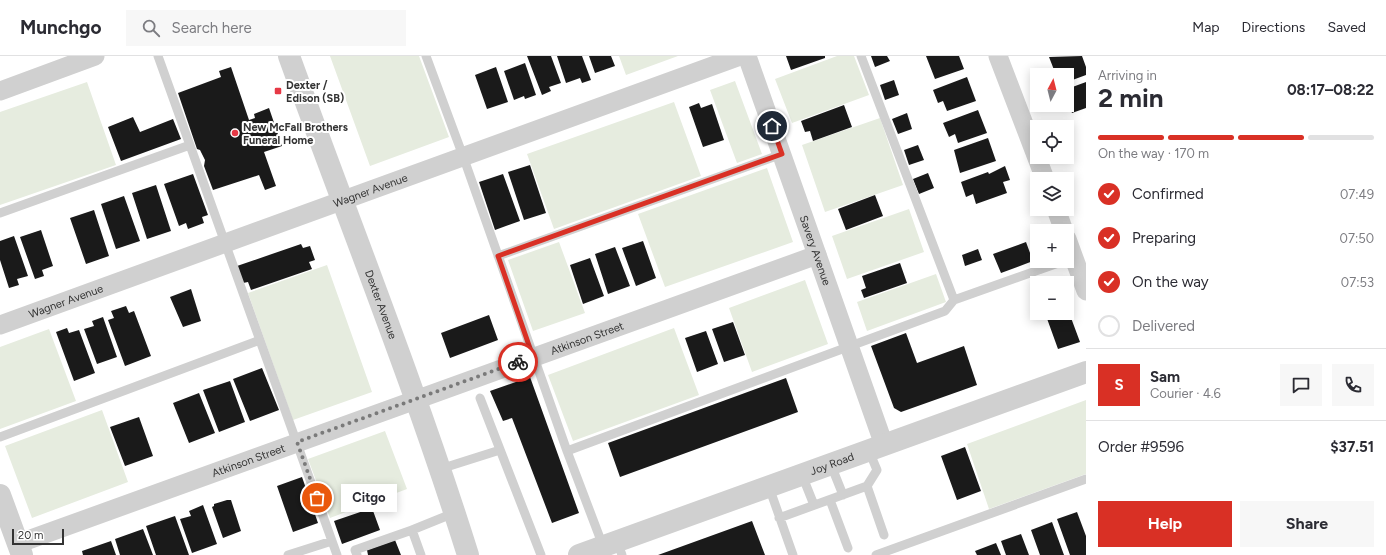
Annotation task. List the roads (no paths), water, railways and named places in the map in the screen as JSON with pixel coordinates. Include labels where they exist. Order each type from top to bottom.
[{"type":"street","points":[[0,90],[95,56]]},
{"type":"street","name":"Dexter Avenue","points":[[289,56],[341,201],[416,400],[440,469],[465,554]]},
{"type":"street","name":"Wagner Avenue","points":[[0,325],[740,56]]},
{"type":"street","name":"Savery Avenue","points":[[747,56],[849,346],[877,448]]},
{"type":"street","points":[[998,56],[1042,172]]},
{"type":"street","name":"Atkinson Street","points":[[20,549],[297,442],[817,255]]},
{"type":"street","points":[[1074,265],[1086,291]]},
{"type":"street","name":"Joy Road","points":[[579,555],[614,548],[769,487],[1086,372]]},
{"type":"street","points":[[0,495],[20,549]]},
{"type":"lane","points":[[158,56],[337,555]]},
{"type":"lane","points":[[426,56],[567,450],[614,548]]},
{"type":"lane","points":[[862,56],[954,300]]},
{"type":"lane","points":[[0,213],[190,145]]},
{"type":"lane","points":[[498,256],[782,154]]},
{"type":"lane","points":[[567,450],[944,311],[954,300],[1043,268]]},
{"type":"lane","points":[[0,437],[260,340]]},
{"type":"lane","points":[[480,398],[541,555]]},
{"type":"lane","points":[[780,518],[867,486],[877,470],[877,448]]},
{"type":"lane","points":[[440,469],[500,450]]},
{"type":"lane","points":[[831,464],[843,495]]},
{"type":"lane","points":[[802,475],[814,505]]},
{"type":"lane","points":[[876,555],[1086,479]]},
{"type":"lane","points":[[867,486],[884,535]]},
{"type":"lane","points":[[769,487],[793,555]]},
{"type":"lane","points":[[830,500],[848,548]]},
{"type":"lane","points":[[356,555],[355,550],[412,530],[454,513]]},
{"type":"lane","points":[[412,530],[421,555]]},
{"type":"lane","points":[[288,555],[332,541]]},
{"type":"place","name":"Dexter / Edison (SB)","points":[[278,91]]},
{"type":"place","name":"New McFall Brothers Funeral Home","points":[[235,133]]},
{"type":"place","name":"Citgo","points":[[317,498]]}]
